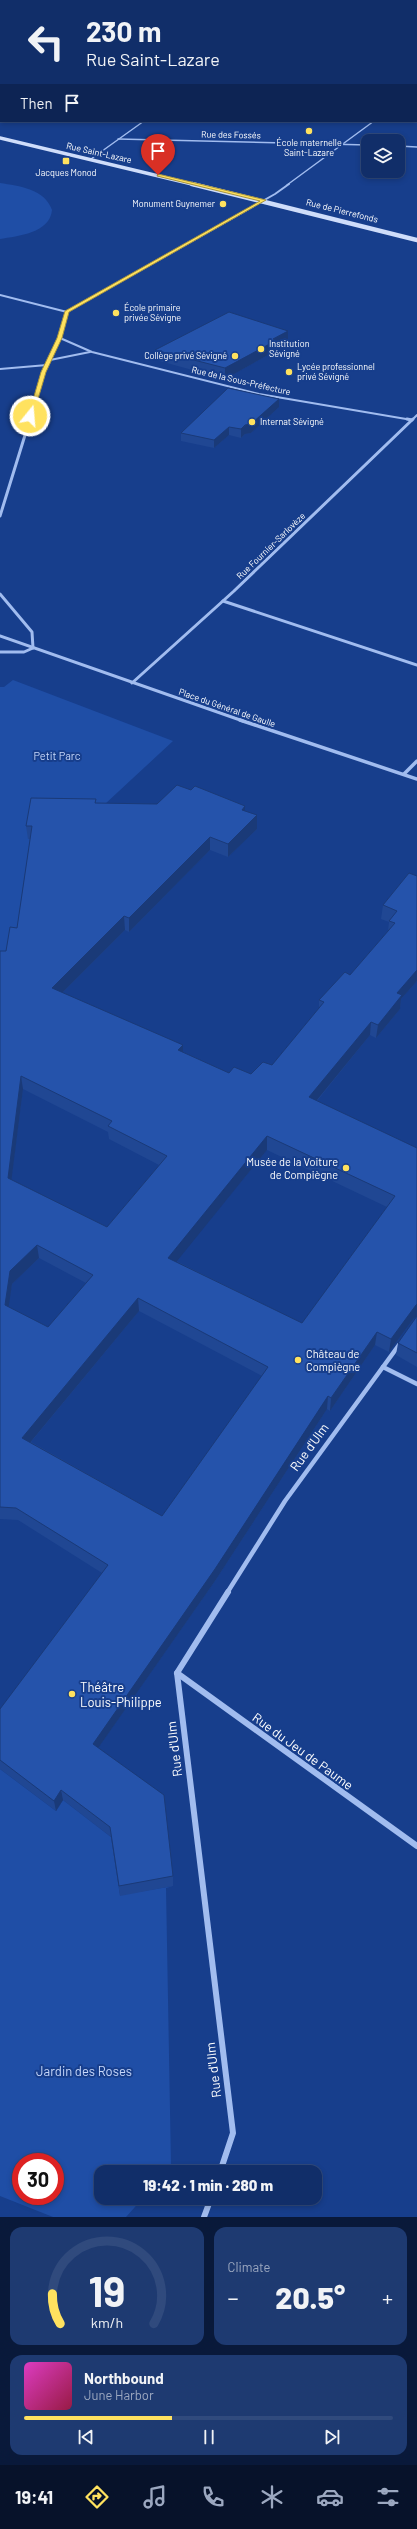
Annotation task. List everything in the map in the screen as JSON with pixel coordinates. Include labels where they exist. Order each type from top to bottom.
[{"type":"main road","name":"Rue Saint-Lazare","points":[[0,138],[264,200]]},
{"type":"main road","name":"Rue de Pierrefonds","points":[[264,200],[417,240]]},
{"type":"street","points":[[91,159],[143,122]]},
{"type":"street","points":[[0,295],[67,312],[264,200],[373,122]]},
{"type":"street","name":"Rue des Fossés","points":[[118,139],[361,145]]},
{"type":"street","points":[[405,146],[417,146]]},
{"type":"street","points":[[0,516],[47,365],[60,338],[67,312]]},
{"type":"street","name":"Rue de la Sous-Préfecture","points":[[60,338],[92,352],[259,394],[412,420]]},
{"type":"street","name":"Rue de la Sous-Préfecture","points":[[50,360],[92,352]]},
{"type":"street","points":[[0,368],[47,365]]},
{"type":"street","name":"Rue Fournier-Sarlovèze","points":[[132,683],[224,600],[417,415]]},
{"type":"street","points":[[0,594],[32,632],[33,648],[24,652],[0,652]]},
{"type":"street","points":[[224,600],[417,665]]},
{"type":"street","name":"Place du Général de Gaulle","points":[[0,636],[132,683],[417,779]]},
{"type":"street","points":[[404,774],[417,761]]},
{"type":"street","name":"Rue d'Ulm","points":[[222,2165],[233,2133],[177,1673],[285,1501],[404,1338]]},
{"type":"street","points":[[383,1367],[417,1384]]},
{"type":"street","name":"Rue du Jeu de Paume","points":[[177,1673],[417,1846]]},
{"type":"street","points":[[204,2217],[208,2205]]},
{"type":"green space","points":[[0,183],[23,187],[44,197],[52,210],[50,218],[46,224],[24,235],[0,239]]},
{"type":"green space","name":"Petit Parc","points":[[13,680],[173,741],[105,804],[28,839],[33,839],[18,941],[0,965],[0,687],[4,687]]},
{"type":"green space","name":"Jardin des Roses","points":[[0,1769],[56,1811],[63,1800],[111,1837],[120,1895],[173,1886],[166,1888],[171,2165],[94,2165],[94,2205],[137,2205],[126,2217],[53,2217],[23,2205],[64,2205],[64,2153],[12,2153],[12,2201],[0,2196]]},
{"type":"building","points":[[229,312],[288,331],[273,339],[277,340],[225,368],[155,350]]},
{"type":"building","points":[[228,388],[279,399],[251,424],[245,425],[241,429],[229,427],[214,440],[181,433]]},
{"type":"building","name":"Château de Compiègne","points":[[177,785],[191,790],[195,786],[245,806],[242,810],[257,815],[228,844],[210,837],[129,918],[124,916],[52,988],[183,1045],[178,1050],[229,1073],[234,1067],[251,1074],[263,1062],[272,1065],[324,1002],[319,1000],[345,972],[350,975],[395,923],[389,921],[397,911],[383,905],[409,873],[417,876],[417,970],[397,993],[402,995],[378,1025],[371,1022],[309,1097],[417,1148],[417,1304],[391,1339],[377,1332],[331,1398],[328,1396],[215,1569],[93,1744],[164,1795],[173,1876],[119,1886],[110,1827],[61,1790],[54,1801],[0,1760],[0,1709],[108,1565],[16,1508],[0,1507],[0,951],[6,951],[10,927],[17,928],[32,826],[26,826],[31,798],[96,799],[95,803],[157,804]],"holes":[[[21,1076],[112,1121],[108,1126],[167,1156],[107,1227],[8,1178]],[[267,1136],[395,1196],[302,1323],[168,1258]],[[37,1245],[93,1275],[48,1327],[5,1305],[10,1271]],[[138,1298],[268,1367],[162,1516],[22,1438]]]},
{"type":"building","points":[[417,1316],[417,1353],[398,1343]]},
{"type":"place","name":"École maternelle Saint-Lazare","points":[[309,131]]},
{"type":"place","name":"Jacques Monod","points":[[66,161]]},
{"type":"place","name":"Monument Guynemer","points":[[223,204]]},
{"type":"place","name":"École primaire privée Sévigne","points":[[116,313]]},
{"type":"place","name":"Institution Sévigné","points":[[261,349]]},
{"type":"place","name":"Collège privé Sévigné","points":[[235,356]]},
{"type":"place","name":"Lycée professionnel privé Sévigné","points":[[289,372]]},
{"type":"place","name":"Internat Sévigné","points":[[252,422]]},
{"type":"place","name":"Musée de la Voiture de Compiègne","points":[[346,1168]]},
{"type":"place","name":"Château de Compiègne","points":[[298,1360]]},
{"type":"place","name":"Théâtre Louis-Philippe","points":[[72,1694]]},
{"type":"route","points":[[30,416],[44,372],[60,338],[67,312],[264,200],[158,175]]}]
